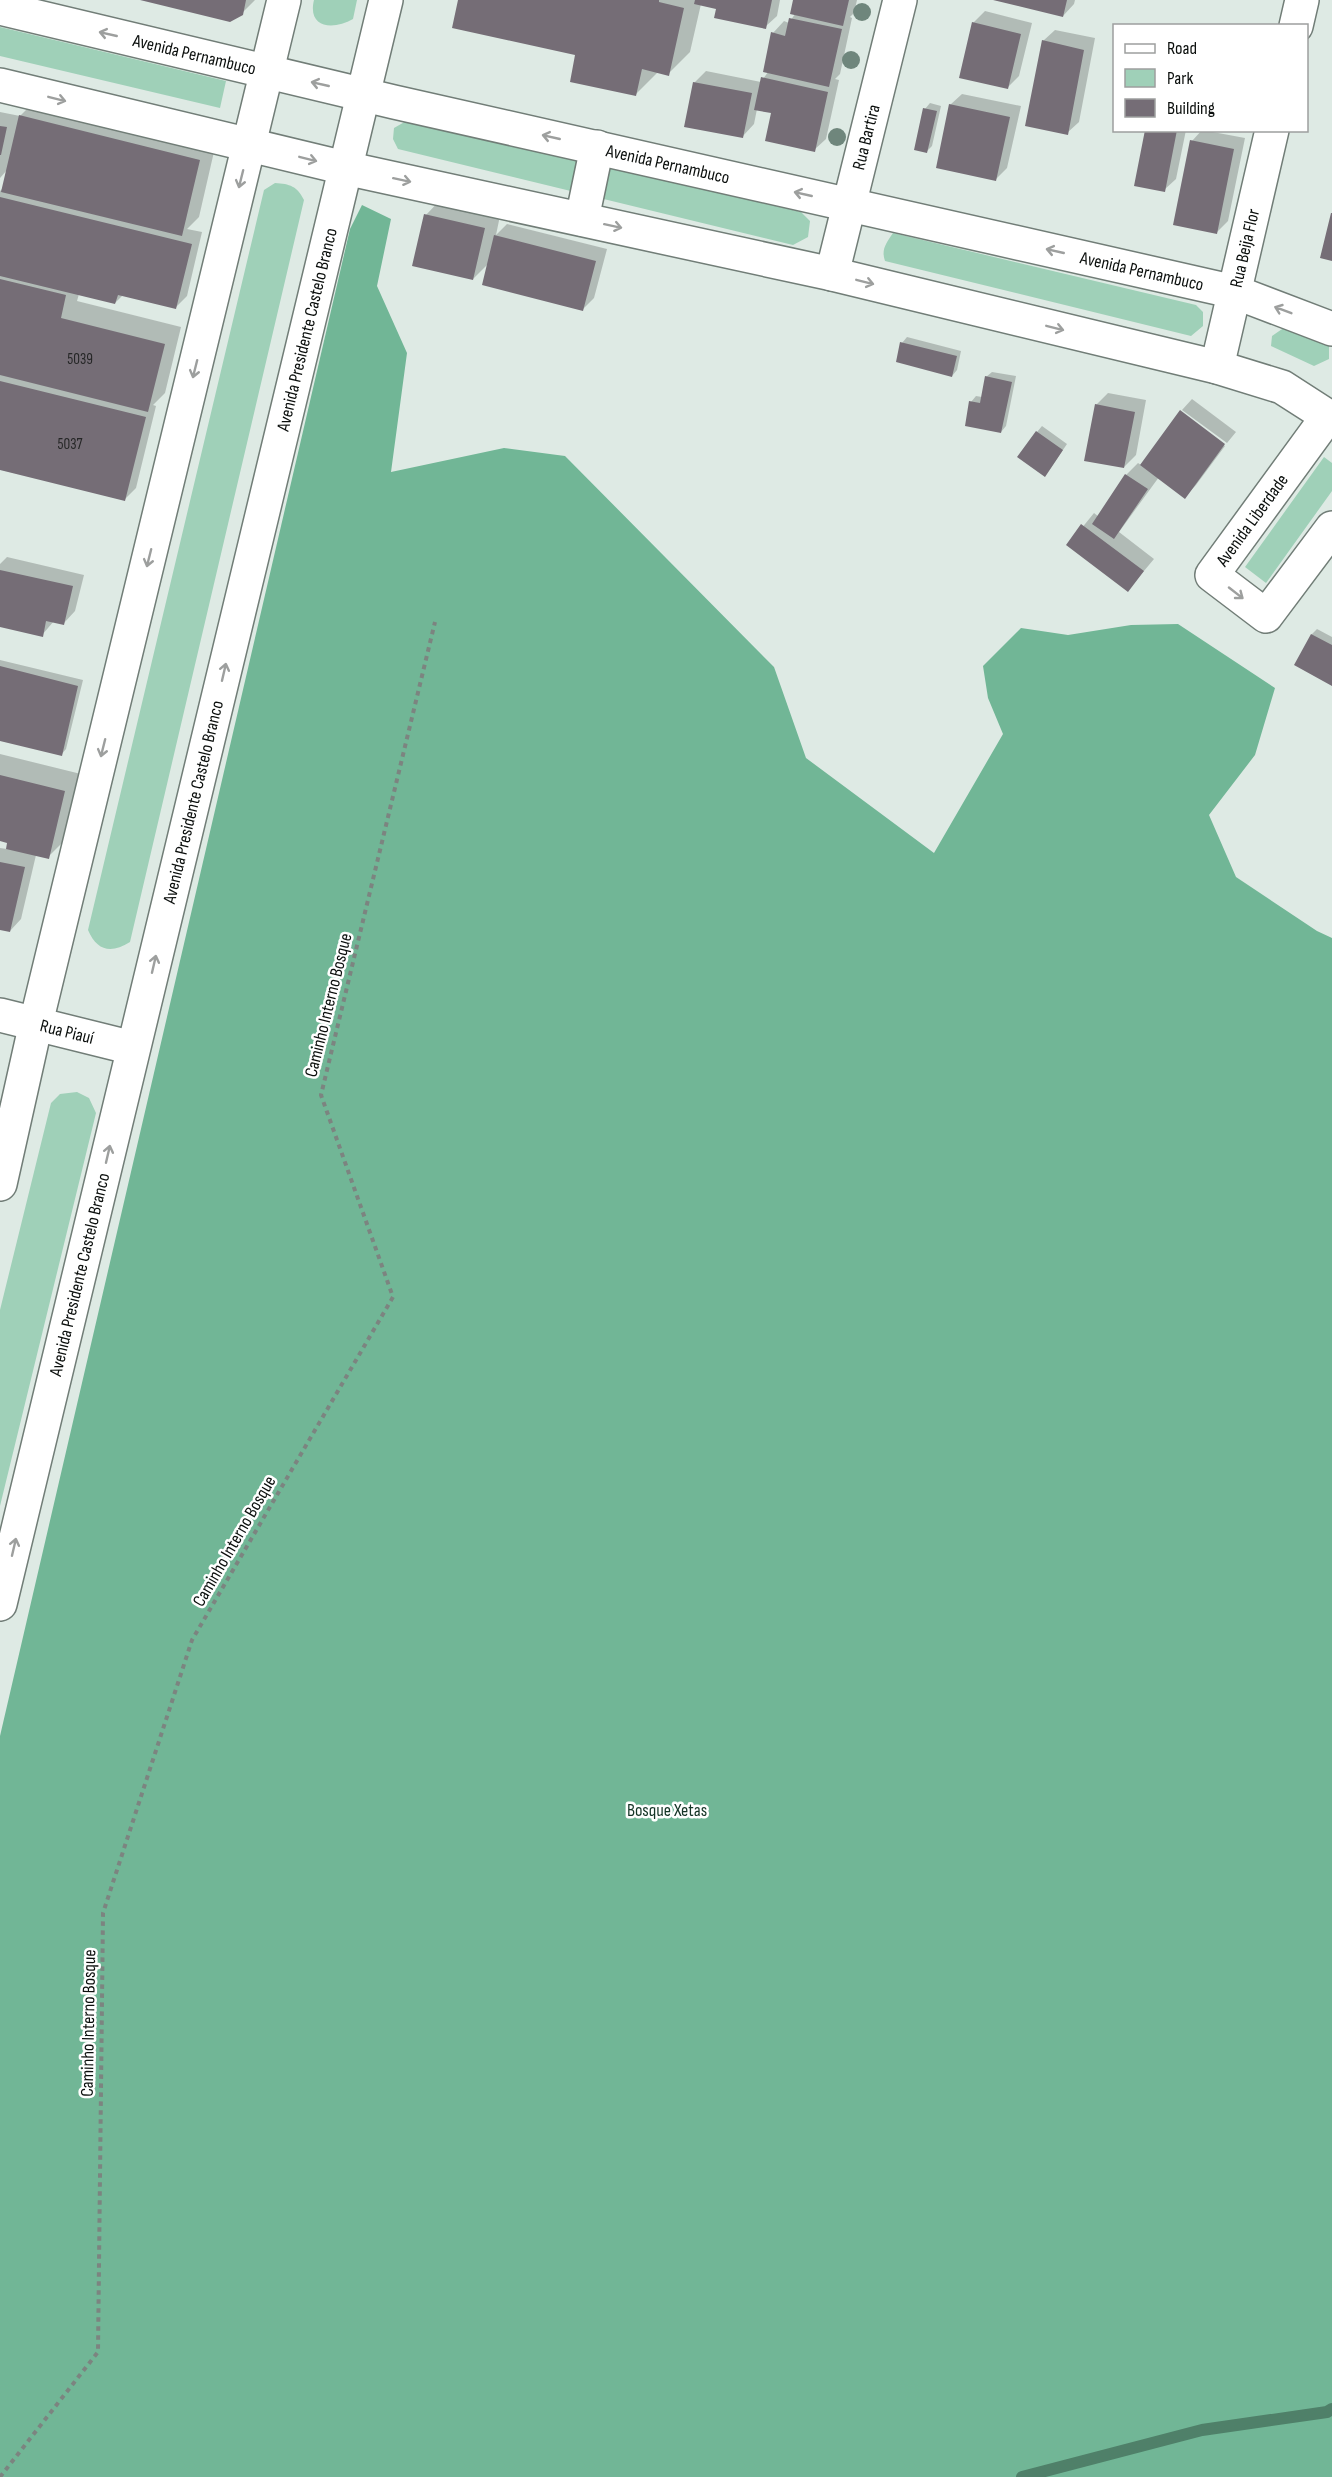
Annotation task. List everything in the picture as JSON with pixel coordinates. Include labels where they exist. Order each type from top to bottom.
[{"type":"street","points":[[0,1184],[36,1023],[284,0]]},
{"type":"street","name":"Avenida Presidente Castelo Branco","points":[[0,1604],[387,0]]},
{"type":"street","name":"Rua Bartira","points":[[832,274],[900,0]]},
{"type":"street","points":[[1296,24],[1302,0]]},
{"type":"street","name":"Avenida Pernambuco","points":[[0,8],[267,72],[1234,292],[1332,329]]},
{"type":"street","points":[[0,85],[345,168],[832,274],[1217,367],[1282,387],[1330,415]]},
{"type":"street","name":"Rua Beija Flor","points":[[1217,367],[1272,132]]},
{"type":"street","points":[[582,219],[597,147]]},
{"type":"street","name":"Avenida Liberdade","points":[[1330,415],[1212,575],[1266,616],[1332,528]]},
{"type":"street","name":"Rua Piauí","points":[[0,1015],[133,1048]]},
{"type":"path","name":"Caminho Interno Bosque","points":[[0,2477],[98,2352],[103,1913],[192,1640],[393,1297],[321,1095],[435,622]]},
{"type":"green space","points":[[314,0],[357,0],[353,19],[338,25],[324,25],[314,17]]},
{"type":"green space","points":[[0,27],[226,81],[220,108],[0,56]]},
{"type":"green space","points":[[408,120],[801,212],[810,221],[808,237],[793,245],[398,149],[393,139],[394,128]]},
{"type":"green space","points":[[275,183],[293,187],[304,200],[130,942],[117,948],[105,948],[96,942],[88,930],[264,190]]},
{"type":"green space","name":"Bosque Xetas","points":[[362,205],[391,219],[377,286],[407,353],[391,472],[504,448],[565,456],[774,667],[806,758],[934,853],[1003,734],[988,698],[983,666],[1021,628],[1068,635],[1131,625],[1178,624],[1275,688],[1255,755],[1209,815],[1236,877],[1317,931],[1332,938],[1332,2477],[0,2477],[0,1736],[350,229]]},
{"type":"green space","points":[[893,233],[1196,305],[1203,312],[1203,326],[1191,336],[885,261],[885,247]]},
{"type":"green space","points":[[1285,327],[1329,345],[1329,359],[1314,366],[1271,346],[1272,336]]},
{"type":"green space","points":[[1324,457],[1332,463],[1332,491],[1266,583],[1245,567]]},
{"type":"green space","points":[[77,1092],[89,1098],[96,1113],[0,1506],[0,1310],[51,1103],[60,1094]]},
{"type":"building","points":[[140,0],[246,0],[243,15],[230,22]]},
{"type":"building","points":[[458,0],[659,0],[659,2],[684,8],[669,76],[642,69],[636,96],[570,82],[575,55],[452,28]]},
{"type":"building","points":[[695,0],[772,0],[766,29],[714,18],[716,9],[694,4]]},
{"type":"building","points":[[793,0],[849,0],[843,26],[790,14]]},
{"type":"building","points":[[993,0],[1067,0],[1063,17]]},
{"type":"building","points":[[789,18],[842,29],[829,87],[763,72],[771,32],[785,36]]},
{"type":"building","points":[[972,22],[1021,34],[1008,89],[959,78]]},
{"type":"building","points":[[1042,40],[1084,50],[1068,135],[1025,126]]},
{"type":"building","points":[[761,77],[828,92],[815,152],[765,141],[771,113],[754,110]]},
{"type":"building","points":[[693,82],[752,93],[743,138],[684,127]]},
{"type":"building","points":[[949,104],[1010,117],[996,181],[936,168]]},
{"type":"building","points":[[923,108],[937,111],[927,153],[914,150]]},
{"type":"building","points":[[19,115],[200,160],[182,236],[1,192]]},
{"type":"building","points":[[0,126],[7,127],[1,155],[0,155]]},
{"type":"building","points":[[1145,132],[1177,132],[1165,192],[1134,186]]},
{"type":"building","points":[[1190,140],[1234,149],[1217,234],[1173,225]]},
{"type":"building","points":[[0,197],[192,244],[176,309],[118,295],[115,304],[0,276]]},
{"type":"building","points":[[1332,213],[1332,261],[1320,258]]},
{"type":"building","points":[[424,214],[485,228],[473,280],[412,266]]},
{"type":"building","points":[[494,235],[596,261],[583,311],[482,285]]},
{"type":"building","points":[[0,279],[66,295],[61,318],[165,344],[148,412],[0,375]]},
{"type":"building","points":[[900,342],[957,356],[952,377],[896,362]]},
{"type":"building","points":[[985,376],[1012,382],[1001,433],[965,426],[969,401],[980,403]]},
{"type":"building","points":[[0,381],[146,417],[125,501],[0,470]]},
{"type":"building","points":[[1095,404],[1135,412],[1124,468],[1084,461]]},
{"type":"building","points":[[1180,410],[1225,444],[1185,499],[1140,465]]},
{"type":"building","points":[[1036,431],[1063,450],[1045,477],[1017,457]]},
{"type":"building","points":[[1125,474],[1148,489],[1114,539],[1092,524]]},
{"type":"building","points":[[1081,524],[1144,571],[1128,592],[1066,545]]},
{"type":"building","points":[[0,570],[73,586],[64,625],[46,621],[43,637],[0,627]]},
{"type":"building","points":[[1311,634],[1332,645],[1332,686],[1294,665]]},
{"type":"building","points":[[0,666],[78,686],[62,756],[0,741]]},
{"type":"building","points":[[0,775],[65,791],[49,859],[6,849],[7,843],[0,841]]},
{"type":"building","points":[[0,862],[25,867],[10,932],[0,930]]},
{"type":"waterway","points":[[1022,2477],[1202,2430],[1327,2412],[1332,2409]]}]
